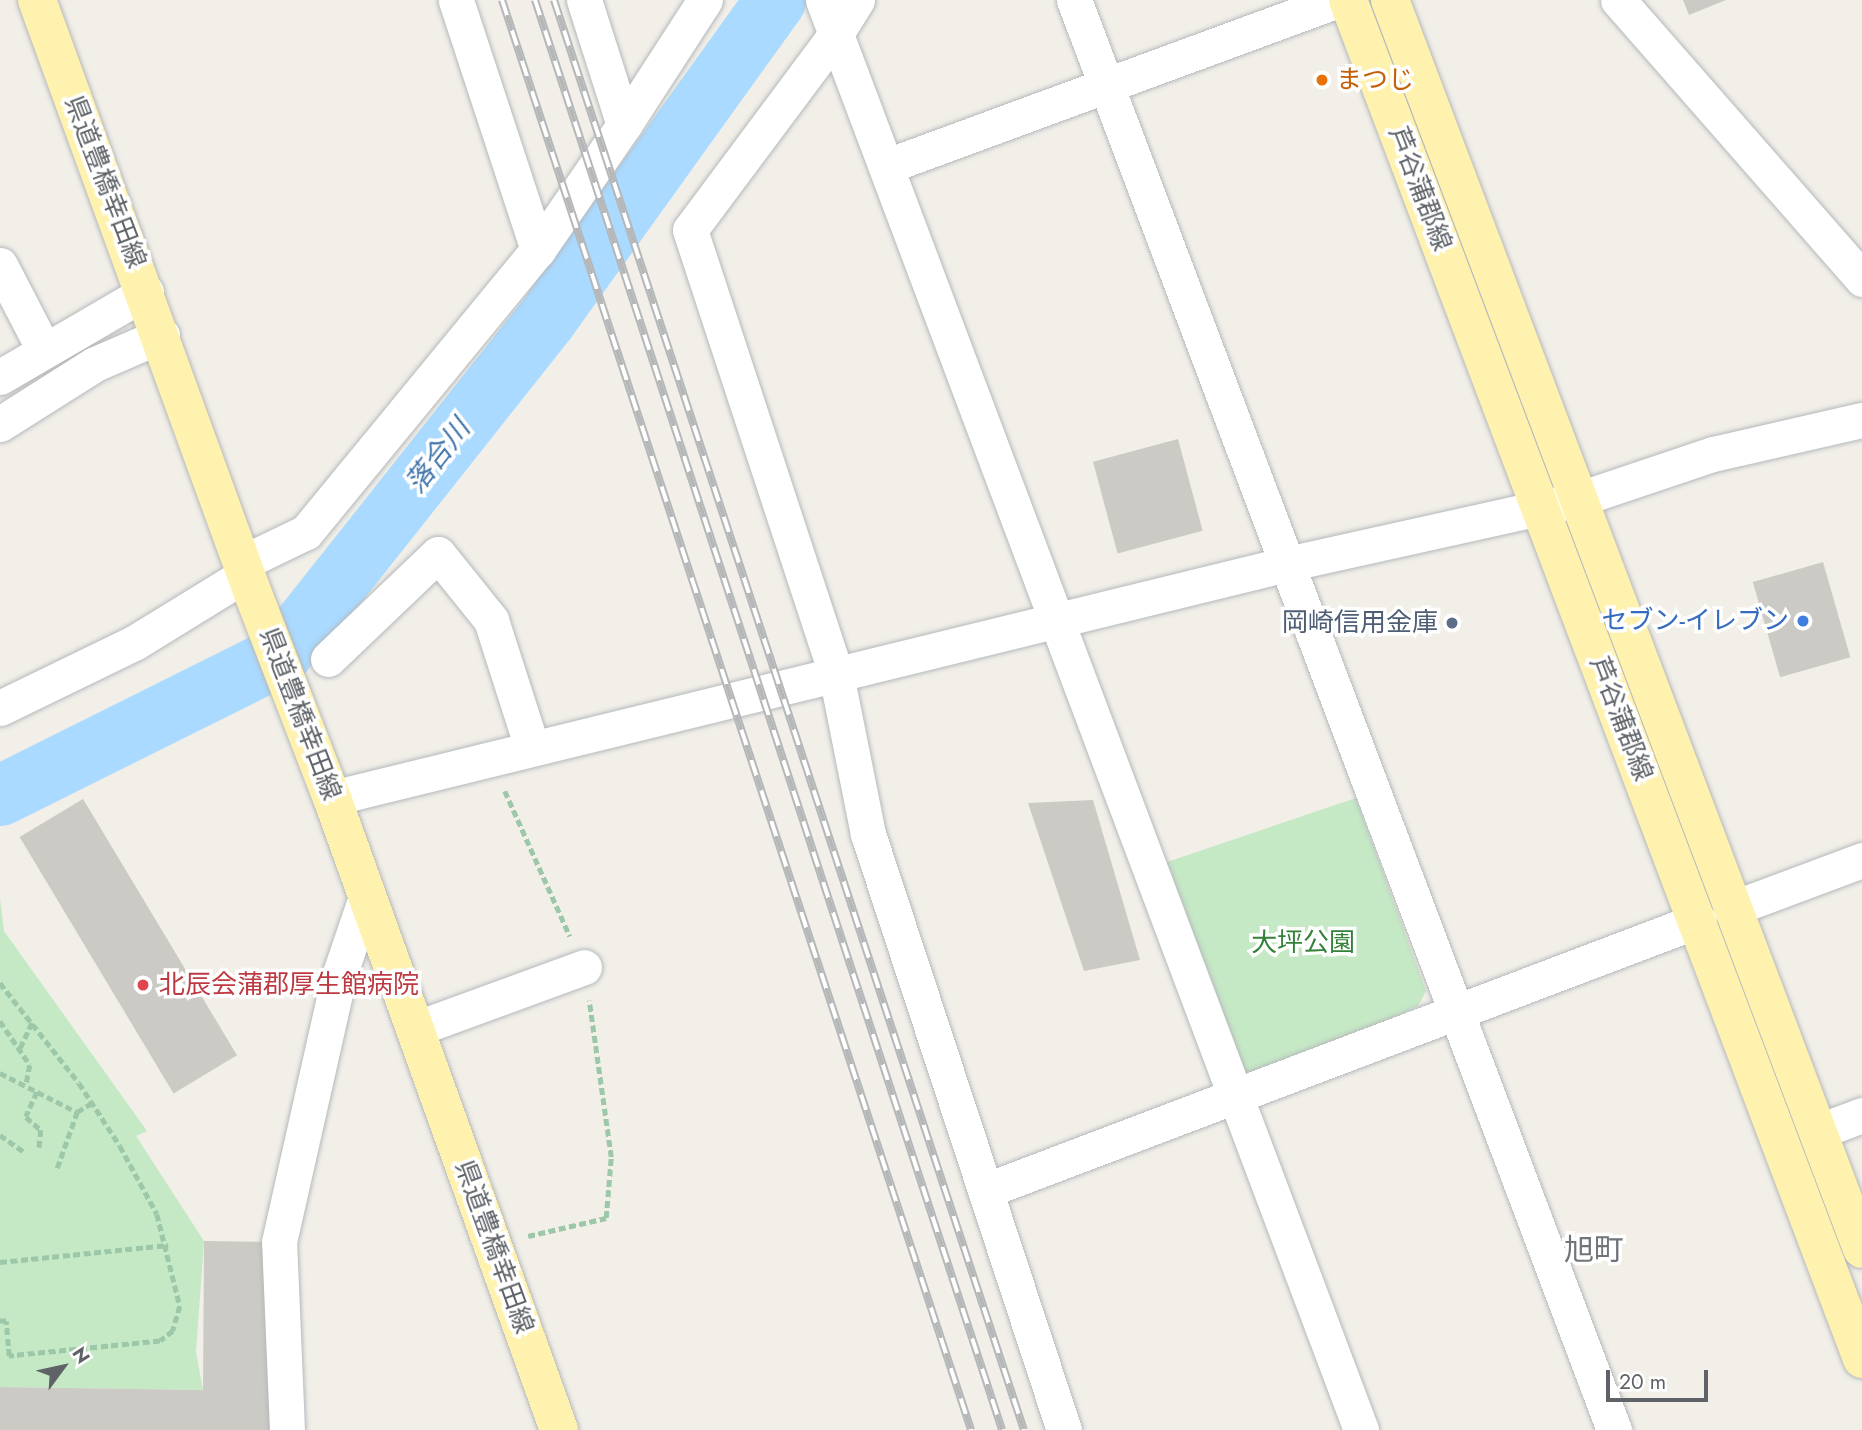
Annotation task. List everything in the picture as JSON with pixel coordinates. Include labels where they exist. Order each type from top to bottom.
[{"type":"main road","name":"県道豊橋幸田線","points":[[37,0],[162,335],[247,576],[332,798],[559,1430]]},
{"type":"main road","name":"芦谷蒲郡線","points":[[1348,0],[1539,504],[1715,915],[1817,1132],[1862,1249]]},
{"type":"main road","name":"芦谷蒲郡線","points":[[1390,0],[1576,500],[1862,1359]]},
{"type":"street","points":[[456,0],[538,250]]},
{"type":"street","points":[[583,0],[624,125]]},
{"type":"street","points":[[0,708],[134,643],[247,576],[306,532],[538,250],[705,0]]},
{"type":"street","points":[[835,0],[836,34],[1361,1430]]},
{"type":"street","points":[[1074,0],[1614,1430]]},
{"type":"street","points":[[887,166],[1339,0]]},
{"type":"street","points":[[1618,0],[1862,279]]},
{"type":"street","points":[[836,34],[690,230],[836,674],[868,834],[1064,1430]]},
{"type":"street","points":[[0,265],[12,317],[44,350]]},
{"type":"street","points":[[0,377],[146,292]]},
{"type":"street","points":[[0,424],[95,364],[162,335]]},
{"type":"street","points":[[332,798],[1287,564],[1539,504],[1576,500],[1713,454],[1862,420]]},
{"type":"street","points":[[328,659],[438,554],[491,620],[532,748]]},
{"type":"street","points":[[987,1190],[1233,1094],[1455,1014],[1862,860]]},
{"type":"street","points":[[287,1430],[279,1242],[339,976],[367,894]]},
{"type":"street","points":[[415,1029],[584,967]]},
{"type":"street","points":[[1817,1132],[1862,1115]]},
{"type":"path","points":[[490,758],[584,967],[611,1157],[606,1217],[493,1244]]},
{"type":"path","points":[[0,983],[33,1020],[92,1103],[157,1214],[168,1245],[180,1306],[173,1331],[160,1341],[9,1356],[6,1321],[0,1321]]},
{"type":"path","points":[[20,1048],[33,1020]]},
{"type":"path","points":[[0,1021],[30,1065],[26,1086]]},
{"type":"path","points":[[0,1073],[77,1112]]},
{"type":"path","points":[[37,1092],[26,1116],[41,1130],[39,1149]]},
{"type":"path","points":[[57,1168],[77,1112],[92,1103]]},
{"type":"path","points":[[0,1135],[24,1152]]},
{"type":"path","points":[[0,1262],[168,1245]]},
{"type":"green space","name":"大坪公園","points":[[1356,798],[1426,991],[1418,1006],[1250,1083],[1167,862]]},
{"type":"green space","points":[[0,899],[4,931],[147,1131],[136,1136],[204,1241],[196,1352],[203,1390],[0,1387]]},
{"type":"building","points":[[1683,0],[1726,0],[1689,15]]},
{"type":"building","points":[[1178,439],[1203,531],[1118,554],[1093,462]]},
{"type":"building","name":"セブン-イレブン","points":[[1823,562],[1850,657],[1780,677],[1753,582]]},
{"type":"building","points":[[83,799],[237,1055],[174,1093],[20,837]]},
{"type":"building","points":[[1093,800],[1140,960],[1084,971],[1028,803]]},
{"type":"building","points":[[204,1241],[279,1242],[277,1430],[0,1430],[0,1387],[203,1390]]},
{"type":"waterway","name":"落合川","points":[[0,795],[279,656],[546,319],[775,0]]},
{"type":"railway","points":[[502,0],[971,1430]]},
{"type":"railway","points":[[535,0],[1002,1430]]},
{"type":"railway","points":[[554,0],[1024,1430]]},
{"type":"place","name":"まつじ","points":[[1322,80]]},
{"type":"place","name":"セブン-イレブン","points":[[1803,621]]},
{"type":"place","name":"岡崎信用金庫","points":[[1452,623]]},
{"type":"place","name":"北辰会蒲郡厚生館病院","points":[[143,985]]},
{"type":"district","name":"旭町","points":[[1594,1250]]}]
